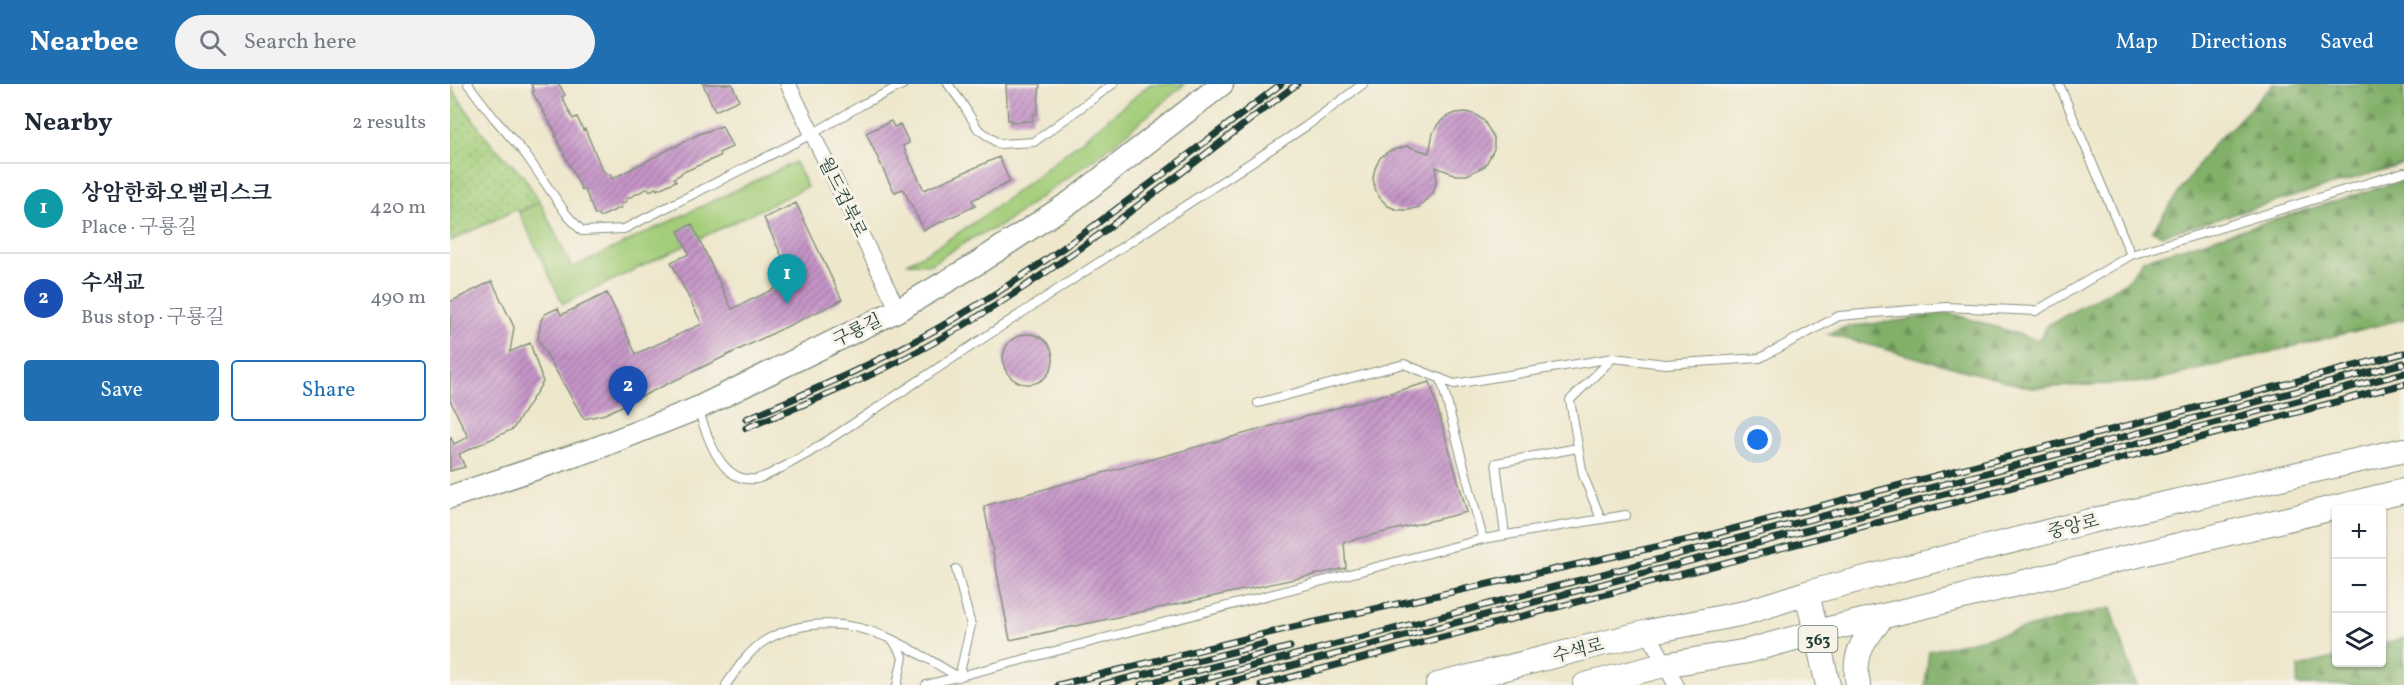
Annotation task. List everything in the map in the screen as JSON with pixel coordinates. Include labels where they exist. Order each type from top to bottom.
[{"type":"main road","name":"구룡길","points":[[450,497],[597,448],[698,408],[898,310],[976,264],[1072,201],[1222,84]]},
{"type":"main road","name":"중앙로","points":[[1648,632],[1744,613],[1807,593],[2090,521],[2404,450]]},
{"type":"main road","points":[[1670,675],[1699,659],[1748,651],[1817,632],[2404,491]]},
{"type":"main road","name":"363","points":[[1807,593],[1828,685]]},
{"type":"main road","points":[[1858,685],[1855,669],[1858,652],[1883,616]]},
{"type":"main road","name":"수색로","points":[[1438,685],[1648,632]]},
{"type":"main road","name":"수색로","points":[[1585,685],[1670,675]]},
{"type":"street","name":"월드컵북로","points":[[788,84],[898,310]]},
{"type":"street","points":[[1648,632],[1670,675]]},
{"type":"lane","points":[[468,84],[526,155],[567,215],[582,231],[624,229],[812,134],[865,103],[904,84]]},
{"type":"lane","points":[[948,84],[978,129],[999,144],[1034,142],[1113,84]]},
{"type":"lane","points":[[698,408],[721,463],[735,476],[756,478],[807,454],[1305,127],[1363,84]]},
{"type":"lane","points":[[2059,84],[2131,255]]},
{"type":"lane","points":[[1258,403],[1404,364],[1454,384],[1613,358],[1665,363],[1760,358],[1839,316],[1946,307],[2036,311],[2131,255],[2404,172]]},
{"type":"lane","points":[[1601,519],[1583,475],[1570,400],[1613,358]]},
{"type":"lane","points":[[1441,379],[1483,539]]},
{"type":"lane","points":[[1505,535],[1496,463],[1578,448]]},
{"type":"lane","points":[[926,685],[1483,539],[1626,515]]},
{"type":"lane","points":[[956,569],[971,625],[959,677]]},
{"type":"lane","points":[[726,685],[740,664],[764,641],[794,628],[822,623],[840,624],[890,639],[959,677]]},
{"type":"lane","points":[[890,639],[903,657],[897,685]]},
{"type":"green space","points":[[1150,84],[1185,84],[1105,151],[1000,226],[972,238],[931,264],[907,263],[954,236],[1029,182]]},
{"type":"green space","points":[[2273,84],[2404,84],[2404,164],[2163,235],[2152,231],[2213,144]]},
{"type":"green space","points":[[450,86],[487,139],[524,177],[540,202],[519,212],[517,209],[450,241]]},
{"type":"green space","points":[[795,162],[807,187],[563,304],[519,212],[540,202],[572,268]]},
{"type":"green space","points":[[2404,180],[2404,319],[2149,382],[2031,388],[1828,334],[1845,327],[1905,320],[1947,312],[2038,340],[2048,325],[2126,282],[2143,260]]},
{"type":"green space","points":[[2111,608],[2136,685],[1925,685],[1929,651]]},
{"type":"green space","points":[[2404,638],[2404,685],[2297,685],[2299,667],[2332,658],[2332,667],[2386,667],[2386,643]]},
{"type":"building","points":[[531,84],[559,84],[565,95],[562,97],[573,119],[577,117],[583,130],[585,129],[602,169],[607,175],[610,174],[612,179],[699,134],[722,126],[732,147],[719,153],[720,156],[681,173],[674,178],[676,181],[657,190],[656,188],[649,191],[648,188],[626,199],[627,201],[621,204],[622,207],[600,217],[598,214],[595,215],[585,190],[582,190],[555,136],[557,135],[532,92],[534,91]]},
{"type":"building","points":[[703,84],[732,84],[739,100],[715,111]]},
{"type":"building","points":[[1006,84],[1040,84],[1037,114],[1033,114],[1032,121],[1011,122],[1008,120]]},
{"type":"building","points":[[1466,112],[1484,121],[1494,138],[1494,149],[1485,166],[1467,175],[1456,175],[1436,167],[1436,183],[1433,193],[1419,207],[1398,210],[1388,206],[1375,189],[1373,178],[1380,158],[1389,151],[1407,146],[1429,153],[1433,133],[1438,124],[1446,117]]},
{"type":"building","points":[[891,121],[894,127],[900,124],[909,143],[903,146],[924,190],[999,157],[1010,182],[972,200],[975,206],[924,230],[903,189],[895,192],[892,188],[866,133]]},
{"type":"building","points":[[796,203],[842,300],[605,414],[584,419],[538,340],[541,320],[545,314],[558,308],[561,315],[607,293],[636,354],[702,324],[671,262],[689,254],[678,231],[692,224],[732,309],[793,280],[764,218]]},
{"type":"building","points":[[492,281],[514,327],[510,352],[530,343],[543,382],[513,429],[459,454],[465,467],[450,471],[450,436],[454,444],[468,437],[450,400],[450,302]]},
{"type":"building","points":[[1023,334],[1033,334],[1046,341],[1053,354],[1053,364],[1046,377],[1033,384],[1023,384],[1014,380],[1007,373],[1003,364],[1003,354],[1007,345],[1014,338]]},
{"type":"building","points":[[1430,382],[1467,512],[1344,542],[1346,568],[1010,640],[984,506]]},
{"type":"railway","points":[[746,419],[828,384],[881,358],[933,331],[1001,290],[1083,234],[1281,84]]},
{"type":"railway","points":[[746,428],[887,367],[959,328],[1010,296],[1108,228],[1297,84]]},
{"type":"railway","points":[[1058,685],[1293,627],[1706,536],[2404,353]]},
{"type":"railway","points":[[1181,685],[2404,363]]},
{"type":"railway","points":[[1219,685],[2404,373]]},
{"type":"railway","points":[[1261,685],[2404,384]]},
{"type":"railway","points":[[1101,685],[1264,644]]},
{"type":"railway","points":[[1141,685],[1290,647]]},
{"type":"place","name":"상암한화오벨리스크","points":[[787,304]]},
{"type":"place","name":"수색교","points":[[628,416]]}]
